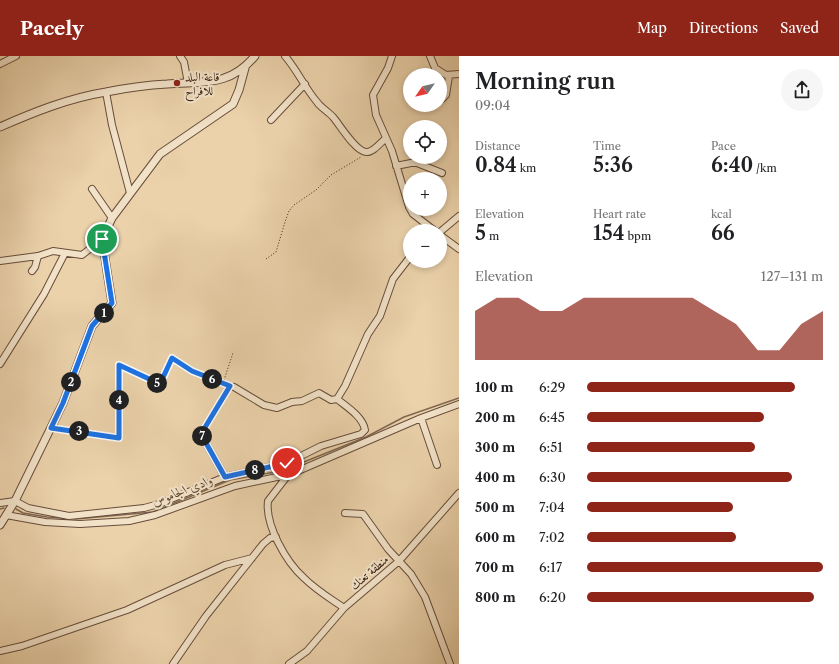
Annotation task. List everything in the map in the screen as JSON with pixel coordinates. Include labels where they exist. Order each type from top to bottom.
[{"type":"street","points":[[0,64],[16,56]]},
{"type":"street","points":[[180,56],[185,64],[188,83]]},
{"type":"street","points":[[0,262],[38,256],[53,251],[82,255],[102,239],[112,218],[160,154],[232,104],[239,90],[245,68],[255,56]]},
{"type":"street","points":[[285,56],[317,102],[333,116],[347,136],[361,150],[368,152],[386,138]]},
{"type":"street","points":[[392,56],[388,68],[373,95],[376,115],[386,138],[411,211],[422,224]]},
{"type":"street","points":[[430,56],[435,68],[446,75],[450,76],[459,74]]},
{"type":"street","points":[[0,127],[45,108],[73,99],[106,92],[220,80],[245,68]]},
{"type":"street","points":[[447,90],[450,76]]},
{"type":"street","points":[[271,120],[305,84]]},
{"type":"street","points":[[106,92],[130,193]]},
{"type":"street","points":[[396,166],[417,163],[440,172]]},
{"type":"street","points":[[92,189],[112,218]]},
{"type":"street","points":[[447,227],[459,216]]},
{"type":"street","points":[[0,525],[15,501],[63,403],[92,326],[112,303],[102,239]]},
{"type":"street","points":[[447,239],[459,249]]},
{"type":"street","points":[[0,364],[44,294],[65,253]]},
{"type":"street","points":[[32,271],[38,256]]},
{"type":"street","points":[[232,386],[264,405],[277,408],[292,402],[302,401],[319,393],[331,400],[337,399],[345,386],[368,334],[380,316],[393,279],[403,266]]},
{"type":"street","points":[[0,503],[15,501],[28,508],[69,516],[159,504],[225,477],[287,463],[321,446],[349,439],[361,434],[365,430],[364,425],[359,418],[337,399]]},
{"type":"street","points":[[6,515],[59,523],[80,524],[129,521],[154,515],[235,486],[288,475],[421,418],[459,404]]},
{"type":"street","points":[[421,418],[437,465]]},
{"type":"street","points":[[201,434],[225,477]]},
{"type":"street","points":[[287,463],[288,475],[268,501],[270,522],[276,537],[291,563],[303,578],[344,608]]},
{"type":"street","name":"منطقة تعنك","points":[[290,664],[307,651],[344,608],[399,561],[458,498]]},
{"type":"street","points":[[345,514],[363,514],[388,548],[411,574],[425,598],[450,664]]},
{"type":"street","points":[[173,664],[206,616],[264,542],[276,537]]},
{"type":"street","points":[[0,651],[22,646],[119,612],[225,565],[252,558]]},
{"type":"path","points":[[266,259],[276,252],[289,211],[294,205],[316,190],[331,175],[368,152]]},
{"type":"path","points":[[223,383],[233,353]]},
{"type":"path","points":[[51,428],[119,438],[119,365],[160,384],[172,358],[192,371],[232,386],[201,434]]},
{"type":"waterway","name":"وادي الجاموس","points":[[289,468],[366,437],[404,417],[459,398]]},
{"type":"waterway","name":"وادي الجاموس","points":[[16,509],[23,513],[47,517],[76,519],[153,512],[230,480],[286,470]]},
{"type":"waterway","name":"وادي الجاموس","points":[[0,509],[4,508]]},
{"type":"place","name":"قاعة البلد للافراح","points":[[177,83]]},
{"type":"route","points":[[102,239],[112,303],[92,326],[63,403],[51,428],[119,438],[119,365],[160,384],[172,358],[192,371],[230,386],[201,434],[225,477],[287,463]]}]
